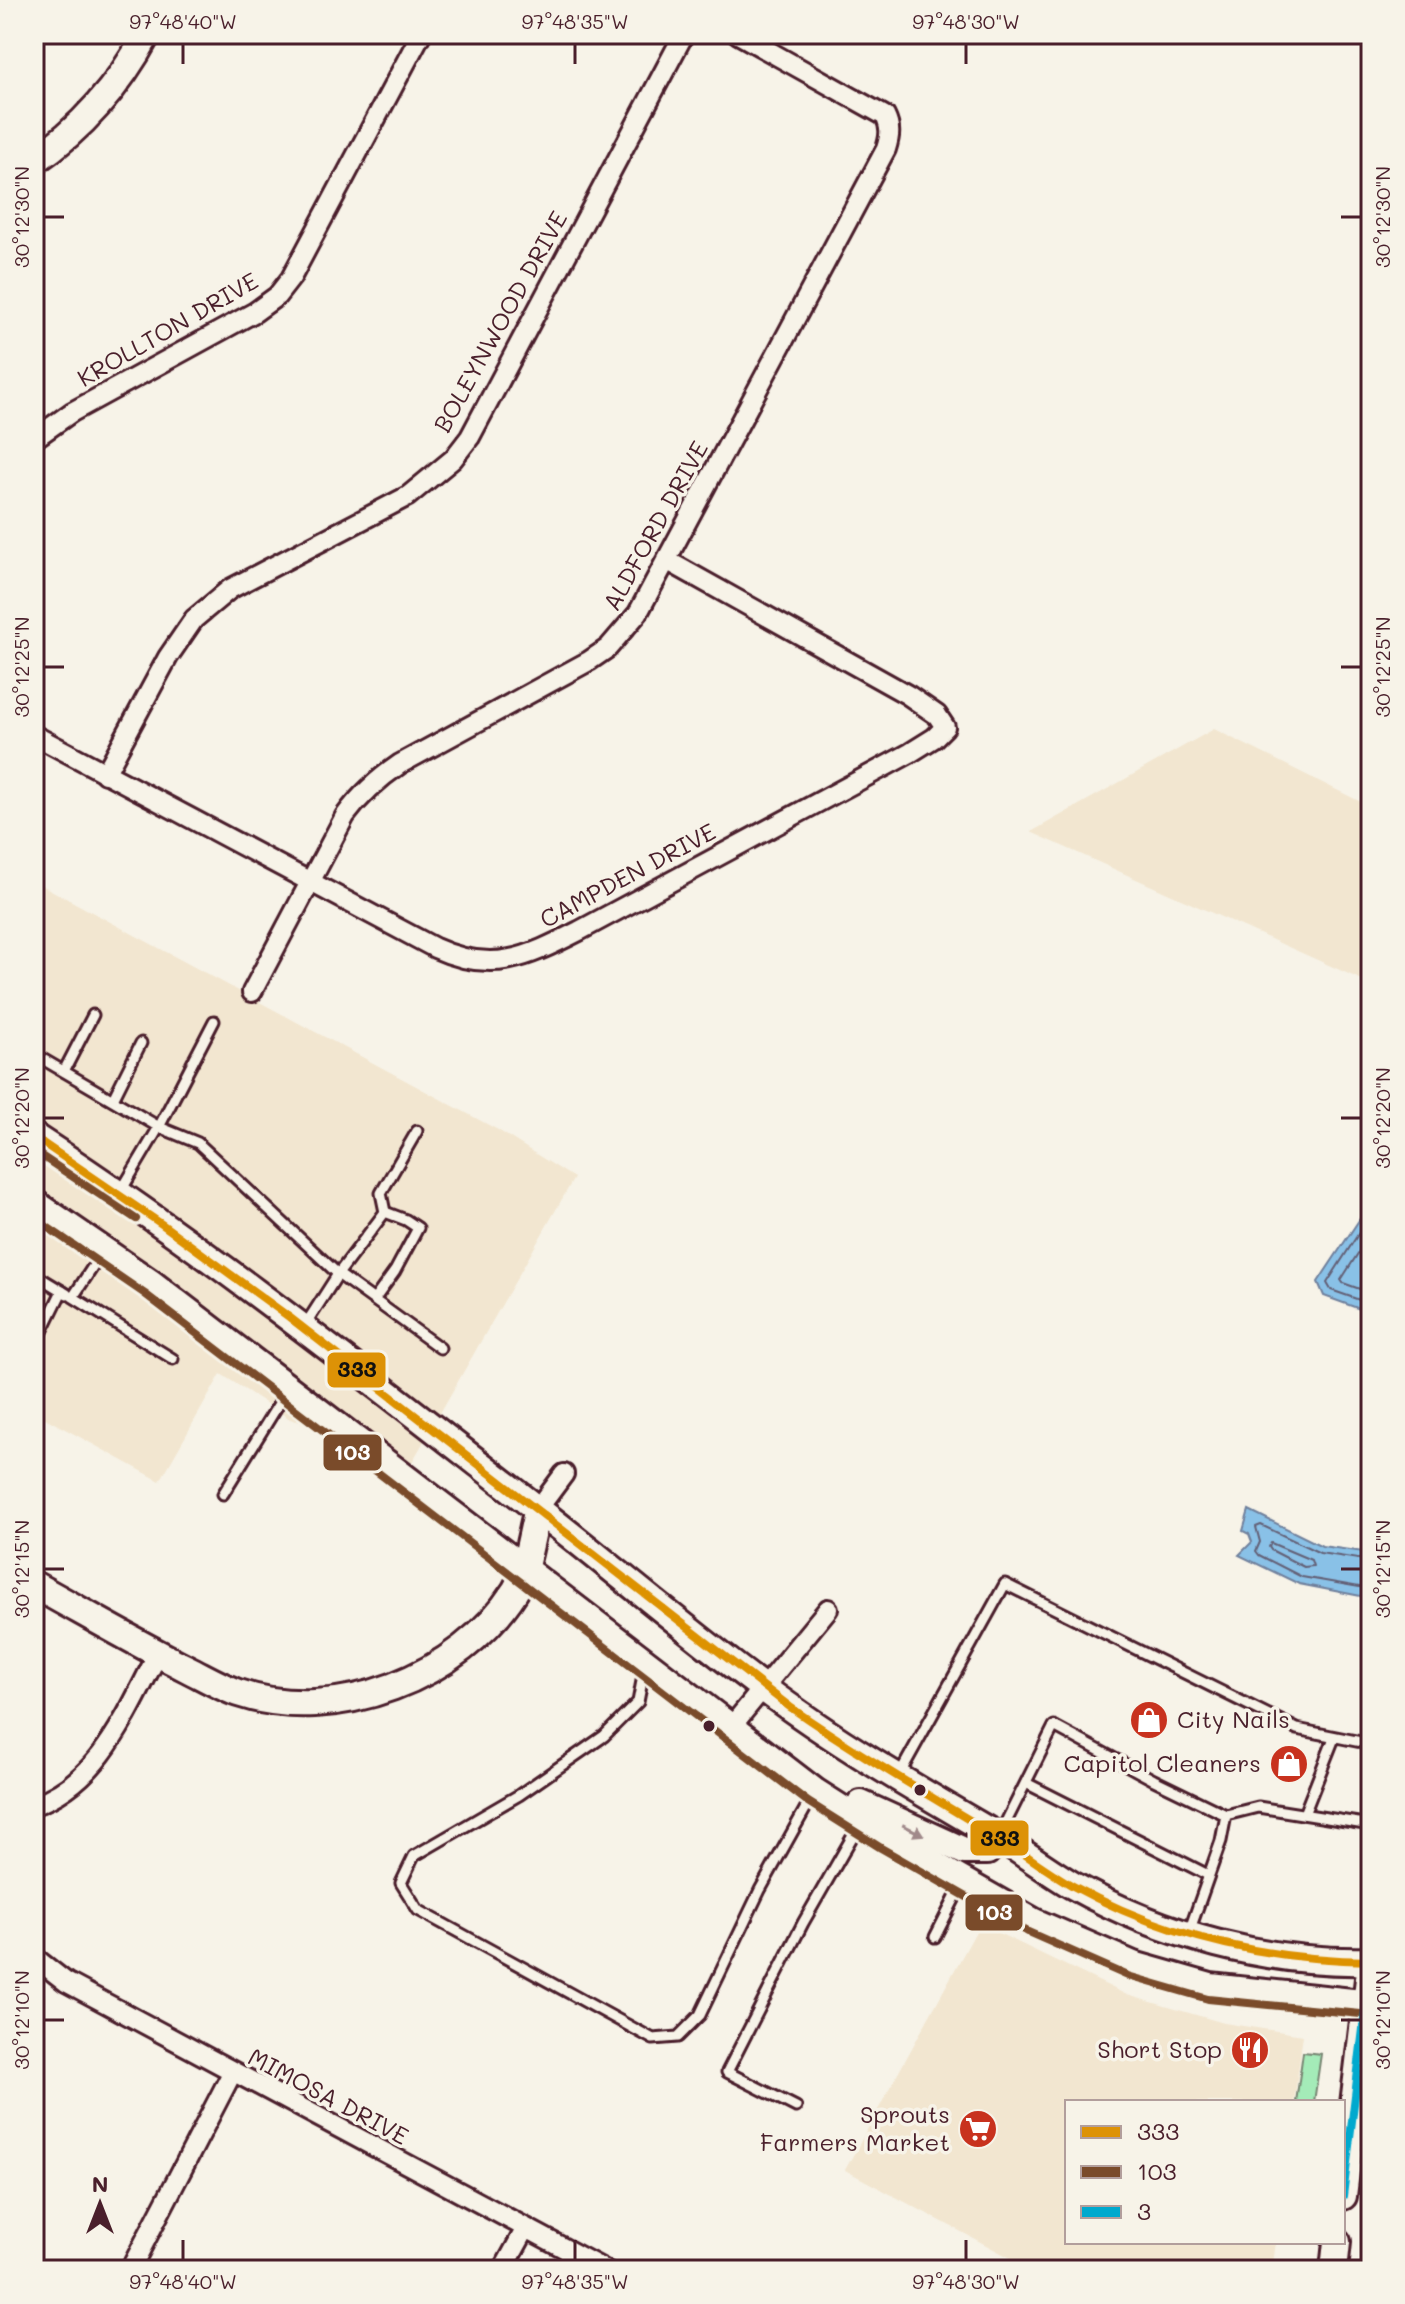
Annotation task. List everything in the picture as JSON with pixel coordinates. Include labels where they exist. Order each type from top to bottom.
[{"type":"main road","points":[[34,161],[94,113],[147,34]]},
{"type":"main road","points":[[34,1137],[179,1234],[538,1509],[763,1688],[841,1743],[1072,1884],[1154,1924],[1219,1946],[1301,1958],[1371,1962],[1369,2004],[1345,2181]]},
{"type":"main road","points":[[34,1203],[104,1250],[815,1792],[864,1815],[964,1851],[987,1851],[999,1837]]},
{"type":"main road","points":[[34,1585],[158,1654],[238,1693],[281,1701],[337,1699],[406,1682],[479,1634],[517,1588],[538,1509]]},
{"type":"main road","points":[[864,1815],[963,1881],[1034,1922],[1133,1965],[1210,1987],[1369,2004]]},
{"type":"main road","points":[[1334,2270],[1337,2244]]},
{"type":"street","name":"KROLLTON DRIVE","points":[[34,439],[72,412],[196,346],[277,296],[291,278],[421,34]]},
{"type":"street","name":"BOLEYNWOOD DRIVE","points":[[105,774],[168,657],[194,619],[230,589],[408,496],[453,459],[470,437],[684,34]]},
{"type":"street","name":"ALDFORD DRIVE","points":[[252,992],[345,816],[361,795],[378,779],[608,648],[638,613],[886,149],[890,136],[885,116],[738,34]]},
{"type":"street","name":"CAMPDEN DRIVE","points":[[34,735],[310,884],[458,958],[508,961],[554,944],[620,909],[922,746],[945,727],[937,715],[908,695],[668,561]]},
{"type":"street","points":[[538,1509],[564,1474]]},
{"type":"street","points":[[731,1727],[828,1609]]},
{"type":"street","points":[[34,1805],[71,1786],[93,1767],[114,1736],[158,1654]]},
{"type":"street","name":"MIMOSA DRIVE","points":[[34,1957],[66,1982],[232,2073],[605,2270]]},
{"type":"street","points":[[130,2270],[232,2073]]},
{"type":"street","points":[[503,2270],[526,2228]]},
{"type":"lane","points":[[64,1071],[93,1015]]},
{"type":"lane","points":[[120,1193],[159,1127],[214,1021]]},
{"type":"lane","points":[[113,1099],[141,1043]]},
{"type":"lane","points":[[34,1054],[159,1127],[198,1143],[338,1274],[440,1348]]},
{"type":"lane","points":[[302,1330],[338,1274],[385,1212],[381,1193],[417,1131]]},
{"type":"lane","points":[[374,1300],[395,1271],[418,1228],[385,1212]]},
{"type":"lane","points":[[73,1297],[104,1250]]},
{"type":"lane","points":[[34,1274],[173,1359]]},
{"type":"lane","points":[[34,1348],[62,1291]]},
{"type":"lane","points":[[223,1494],[288,1389]]},
{"type":"lane","points":[[898,1778],[1005,1584],[1297,1729],[1371,1744]]},
{"type":"lane","points":[[645,1663],[638,1702],[604,1736],[519,1795],[414,1856],[401,1883],[418,1910],[653,2039],[678,2037],[700,2015],[760,1890],[815,1792]]},
{"type":"lane","points":[[999,1837],[1054,1726],[1226,1815],[1258,1807],[1371,1825]]},
{"type":"lane","points":[[1304,1814],[1334,1738]]},
{"type":"lane","points":[[1026,1783],[1208,1875]]},
{"type":"lane","points":[[796,2107],[727,2072],[803,1923],[864,1815]]},
{"type":"lane","points":[[1188,1935],[1221,1841],[1226,1815]]},
{"type":"lane","points":[[935,1937],[963,1881]]},
{"type":"shaded area","points":[[1214,729],[1371,807],[1371,984],[1031,832]]},
{"type":"shaded area","points":[[34,881],[498,1130],[574,1178],[395,1492],[306,1424],[290,1419],[221,1374],[160,1481],[34,1412]]},
{"type":"shaded area","points":[[980,1924],[1127,1995],[1224,2023],[1303,2035],[1294,2100],[1065,2100],[1065,2244],[1276,2244],[1272,2270],[1033,2270],[845,2170]]},
{"type":"green space","points":[[1303,2052],[1321,2054],[1314,2100],[1296,2100]]},
{"type":"water","points":[[1371,1202],[1371,1313],[1324,1296],[1318,1282]]},
{"type":"water","points":[[1249,1510],[1322,1546],[1371,1553],[1371,1598],[1299,1584],[1239,1555],[1252,1542],[1249,1534],[1243,1531]]},
{"type":"transit line","name":"333","points":[[34,1137],[163,1225],[289,1317],[790,1707],[1063,1880],[1144,1919],[1218,1942],[1293,1956],[1371,1961]]},
{"type":"transit line","name":"103","points":[[34,1151],[136,1219]]},
{"type":"transit line","name":"103","points":[[34,1218],[145,1294],[808,1802],[881,1848],[1028,1932],[1128,1976],[1208,1999],[1371,2015]]},
{"type":"transit line","name":"3","points":[[1345,2179],[1371,1962]]},
{"type":"place","name":"City Nails","points":[[1149,1720]]},
{"type":"place","name":"Capitol Cleaners","points":[[1289,1764]]},
{"type":"place","name":"Short Stop","points":[[1250,2050]]},
{"type":"place","name":"Sprouts Farmers Market","points":[[978,2129]]}]
